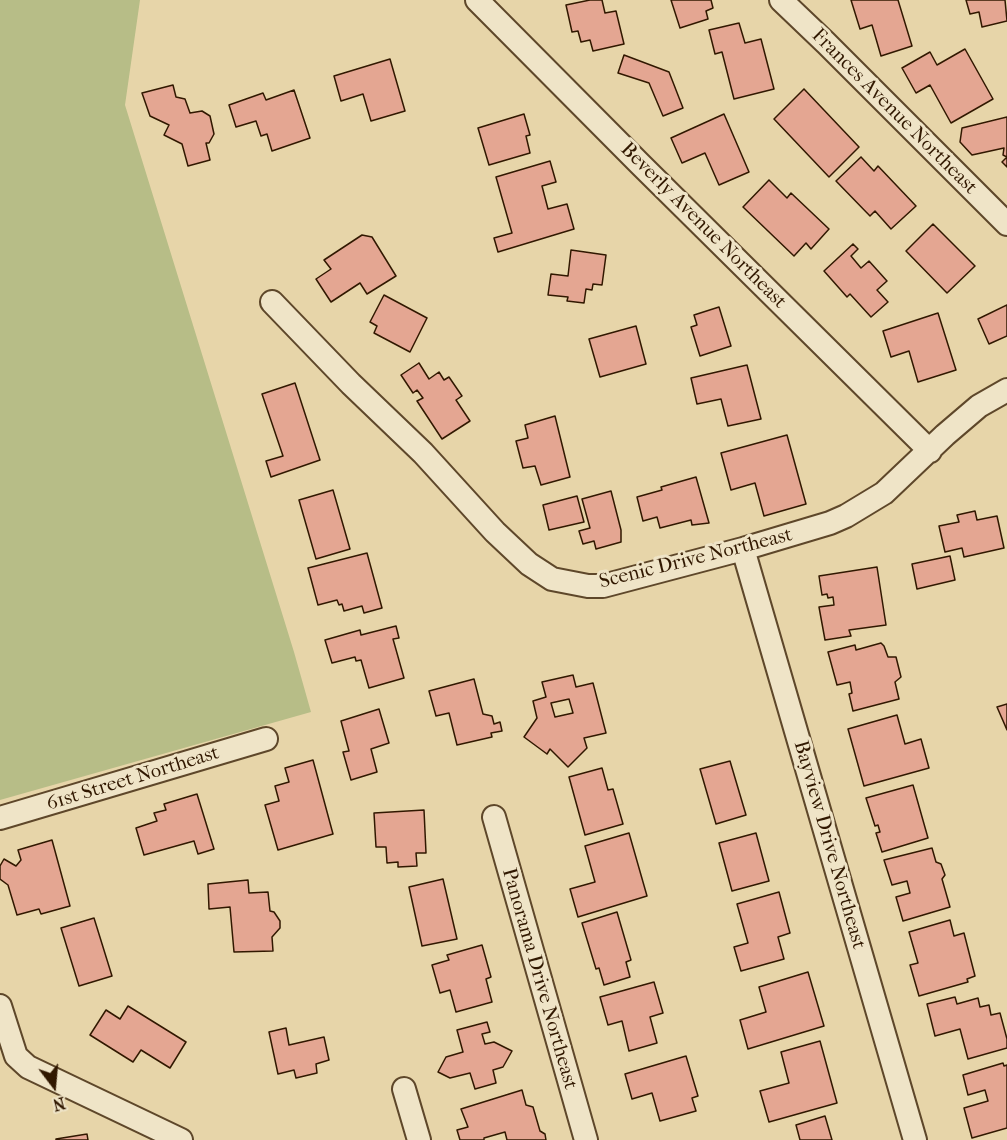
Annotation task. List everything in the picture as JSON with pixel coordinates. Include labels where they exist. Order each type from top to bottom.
[{"type":"street","name":"Beverly Avenue Northeast","points":[[477,0],[623,148],[930,451]]},
{"type":"street","name":"Frances Avenue Northeast","points":[[781,0],[1007,224]]},
{"type":"street","name":"Scenic Drive Northeast","points":[[272,302],[351,384],[423,453],[495,532],[529,564],[552,579],[588,586],[603,586],[743,549],[846,516],[884,493],[979,406],[1007,390]]},
{"type":"street","name":"Bayview Drive Northeast","points":[[743,549],[915,1140]]},
{"type":"street","name":"61st Street Northeast","points":[[0,818],[266,739]]},
{"type":"street","name":"Panorama Drive Northeast","points":[[494,817],[586,1140]]},
{"type":"street","points":[[0,1006],[16,1056],[28,1067],[181,1140]]},
{"type":"street","points":[[404,1089],[419,1140]]},
{"type":"green space","points":[[0,0],[140,0],[125,105],[311,712],[0,800]]},
{"type":"building","points":[[602,0],[605,13],[616,11],[624,44],[593,51],[590,40],[581,42],[578,31],[572,32],[566,5]]},
{"type":"building","points":[[671,0],[711,0],[713,8],[706,11],[708,19],[680,28]]},
{"type":"building","points":[[851,0],[898,0],[912,46],[881,56],[872,25],[860,29]]},
{"type":"building","points":[[966,0],[1005,0],[1007,21],[982,27],[979,12],[970,14]]},
{"type":"building","points":[[739,23],[745,43],[761,39],[774,89],[734,99],[722,52],[715,54],[709,30]]},
{"type":"building","points":[[965,49],[993,99],[951,123],[930,85],[916,93],[902,68],[930,52],[937,65]]},
{"type":"building","points":[[624,55],[669,72],[683,108],[663,116],[649,83],[618,73]]},
{"type":"building","points":[[390,59],[405,111],[371,121],[363,94],[341,101],[334,76]]},
{"type":"building","points":[[173,85],[176,97],[185,99],[190,113],[202,111],[210,116],[214,134],[209,143],[206,143],[210,160],[188,166],[182,144],[164,135],[169,125],[150,116],[142,93]]},
{"type":"building","points":[[804,89],[859,147],[829,177],[774,119]]},
{"type":"building","points":[[294,90],[310,138],[272,151],[267,134],[261,136],[256,121],[236,127],[229,105],[263,93],[266,100]]},
{"type":"building","points":[[524,114],[530,135],[526,136],[530,153],[489,165],[478,128]]},
{"type":"building","points":[[724,114],[749,172],[719,185],[705,153],[682,163],[671,138]]},
{"type":"building","points":[[1007,117],[1007,157],[1003,155],[1004,148],[972,155],[960,142],[962,128]]},
{"type":"building","points":[[861,157],[874,171],[878,166],[916,206],[891,229],[875,211],[870,216],[836,181]]},
{"type":"building","points":[[1007,157],[1007,167],[1002,162]]},
{"type":"building","points":[[550,161],[556,182],[542,186],[548,209],[567,204],[574,229],[498,252],[494,238],[512,233],[496,177]]},
{"type":"building","points":[[769,180],[787,198],[791,193],[829,229],[811,249],[806,243],[794,256],[743,207]]},
{"type":"building","points":[[933,224],[975,266],[947,293],[906,251]]},
{"type":"building","points":[[362,235],[372,237],[396,276],[367,294],[360,283],[331,302],[316,279],[331,269],[324,260]]},
{"type":"building","points":[[853,244],[858,249],[851,256],[861,268],[869,261],[887,281],[877,290],[888,302],[871,317],[850,294],[847,297],[824,271]]},
{"type":"building","points":[[571,250],[606,255],[602,285],[593,284],[592,290],[586,289],[584,303],[567,301],[568,297],[548,295],[551,274],[568,276]]},
{"type":"building","points":[[384,295],[427,318],[410,352],[374,333],[377,326],[370,322]]},
{"type":"building","points":[[1007,305],[1007,336],[989,344],[978,319]]},
{"type":"building","points":[[719,307],[731,346],[700,356],[691,327],[697,325],[694,315]]},
{"type":"building","points":[[938,313],[956,370],[918,382],[909,351],[891,357],[883,331]]},
{"type":"building","points":[[636,326],[646,364],[600,377],[589,339]]},
{"type":"building","points":[[419,363],[429,379],[439,372],[444,380],[449,377],[462,396],[456,400],[470,421],[442,439],[417,401],[423,398],[417,390],[413,393],[401,375]]},
{"type":"building","points":[[747,365],[761,419],[728,426],[721,399],[697,404],[691,378]]},
{"type":"building","points":[[295,383],[320,460],[271,477],[266,461],[283,456],[262,394]]},
{"type":"building","points":[[555,416],[570,477],[541,485],[535,466],[523,468],[516,441],[528,438],[525,425]]},
{"type":"building","points":[[787,435],[806,504],[764,516],[755,483],[731,490],[721,453]]},
{"type":"building","points":[[696,477],[709,523],[692,525],[691,520],[660,528],[657,517],[643,521],[637,497]]},
{"type":"building","points":[[333,490],[350,549],[316,559],[299,500]]},
{"type":"building","points":[[611,491],[621,530],[621,542],[596,549],[594,541],[583,544],[579,531],[590,528],[582,499]]},
{"type":"building","points":[[577,496],[584,522],[549,530],[543,505]]},
{"type":"building","points":[[975,511],[977,520],[997,516],[1004,548],[964,557],[962,548],[945,552],[939,526],[959,522],[957,515]]},
{"type":"building","points":[[367,553],[382,608],[364,613],[362,606],[344,611],[342,604],[339,605],[337,600],[318,605],[308,568]]},
{"type":"building","points":[[950,556],[955,580],[917,589],[912,564]]},
{"type":"building","points":[[877,567],[886,625],[849,630],[851,636],[825,640],[819,607],[834,605],[833,597],[828,598],[827,594],[822,595],[819,576]]},
{"type":"building","points":[[396,626],[399,638],[393,639],[404,678],[369,688],[361,660],[356,661],[355,657],[332,663],[325,640],[360,630],[361,635]]},
{"type":"building","points":[[881,643],[888,657],[896,657],[901,677],[895,682],[899,699],[853,711],[849,694],[852,693],[850,682],[837,685],[828,652],[855,645],[856,650]]},
{"type":"building","points":[[573,675],[576,687],[593,683],[606,733],[584,738],[587,748],[568,767],[550,749],[547,754],[524,737],[537,718],[533,701],[546,697],[542,682]],"holes":[[[569,699],[573,713],[555,717],[551,703]]]},
{"type":"building","points":[[474,679],[483,714],[492,716],[494,724],[500,722],[502,731],[491,733],[492,737],[457,745],[449,713],[436,716],[429,691]]},
{"type":"building","points":[[1007,704],[1007,730],[997,707]]},
{"type":"building","points":[[379,709],[389,743],[371,749],[377,772],[351,780],[343,752],[349,751],[341,721]]},
{"type":"building","points":[[897,715],[905,744],[921,739],[929,768],[864,786],[848,729]]},
{"type":"building","points":[[313,760],[333,834],[278,850],[265,805],[279,801],[275,786],[289,782],[285,768]]},
{"type":"building","points":[[730,761],[746,815],[716,824],[700,769]]},
{"type":"building","points":[[602,768],[608,790],[613,789],[623,824],[585,835],[569,777]]},
{"type":"building","points":[[913,785],[928,838],[882,852],[876,833],[880,832],[878,825],[875,826],[866,798]]},
{"type":"building","points":[[197,794],[214,849],[198,854],[194,841],[144,855],[136,828],[157,821],[154,813],[166,810],[164,804]]},
{"type":"building","points":[[424,810],[426,853],[416,853],[417,866],[398,867],[398,862],[387,863],[386,847],[376,847],[374,813]]},
{"type":"building","points":[[629,833],[647,896],[578,917],[570,889],[595,882],[585,846]]},
{"type":"building","points":[[756,833],[769,881],[732,891],[719,843]]},
{"type":"building","points":[[52,840],[70,906],[41,914],[39,909],[17,915],[8,885],[0,879],[0,866],[4,859],[16,866],[21,860],[18,850]]},
{"type":"building","points":[[932,848],[936,862],[941,864],[945,875],[942,879],[950,907],[903,921],[896,897],[910,893],[907,881],[892,885],[884,860]]},
{"type":"building","points":[[443,879],[457,939],[422,946],[409,887]]},
{"type":"building","points":[[248,880],[249,893],[268,892],[270,911],[274,912],[280,921],[280,928],[272,937],[273,951],[234,952],[230,907],[209,909],[208,884]]},
{"type":"building","points":[[779,892],[790,933],[778,937],[784,959],[741,971],[734,947],[748,943],[737,904]]},
{"type":"building","points":[[617,912],[631,960],[626,962],[630,977],[604,985],[599,968],[596,969],[582,923]]},
{"type":"building","points":[[94,918],[112,976],[79,986],[61,928]]},
{"type":"building","points":[[950,920],[954,936],[964,933],[975,976],[967,979],[968,982],[919,996],[910,965],[918,963],[909,932]]},
{"type":"building","points":[[482,945],[491,977],[486,979],[492,1002],[456,1012],[450,990],[440,993],[432,965],[449,960],[447,955]]},
{"type":"building","points":[[808,972],[824,1026],[748,1049],[740,1020],[766,1012],[759,987]]},
{"type":"building","points":[[654,982],[663,1013],[650,1017],[657,1043],[629,1051],[622,1021],[608,1025],[600,997]]},
{"type":"building","points":[[955,997],[957,1004],[978,998],[980,1007],[989,1005],[991,1015],[1000,1013],[1007,1048],[968,1059],[960,1029],[935,1036],[927,1004]]},
{"type":"building","points":[[128,1006],[186,1042],[170,1068],[141,1050],[133,1062],[90,1035],[106,1010],[120,1019]]},
{"type":"building","points":[[487,1022],[490,1032],[482,1034],[485,1044],[494,1042],[512,1051],[503,1067],[493,1070],[496,1083],[475,1089],[470,1073],[450,1078],[438,1072],[446,1057],[463,1052],[457,1030]]},
{"type":"building","points":[[286,1028],[289,1045],[324,1037],[329,1060],[316,1064],[317,1073],[296,1078],[294,1070],[278,1074],[269,1032]]},
{"type":"building","points":[[820,1041],[837,1103],[769,1122],[760,1091],[789,1083],[781,1052]]},
{"type":"building","points":[[686,1056],[698,1096],[692,1098],[696,1111],[660,1121],[652,1093],[632,1099],[625,1074]]},
{"type":"building","points":[[1003,1063],[1004,1066],[1007,1065],[1007,1128],[972,1138],[964,1108],[988,1101],[985,1090],[968,1095],[963,1075]]},
{"type":"building","points":[[522,1090],[526,1105],[533,1107],[540,1131],[545,1134],[546,1140],[507,1140],[505,1132],[484,1138],[484,1140],[460,1140],[457,1130],[468,1127],[461,1109]]},
{"type":"building","points":[[825,1116],[832,1140],[800,1140],[796,1125]]},
{"type":"building","points":[[87,1134],[88,1140],[56,1140],[56,1139]]}]
